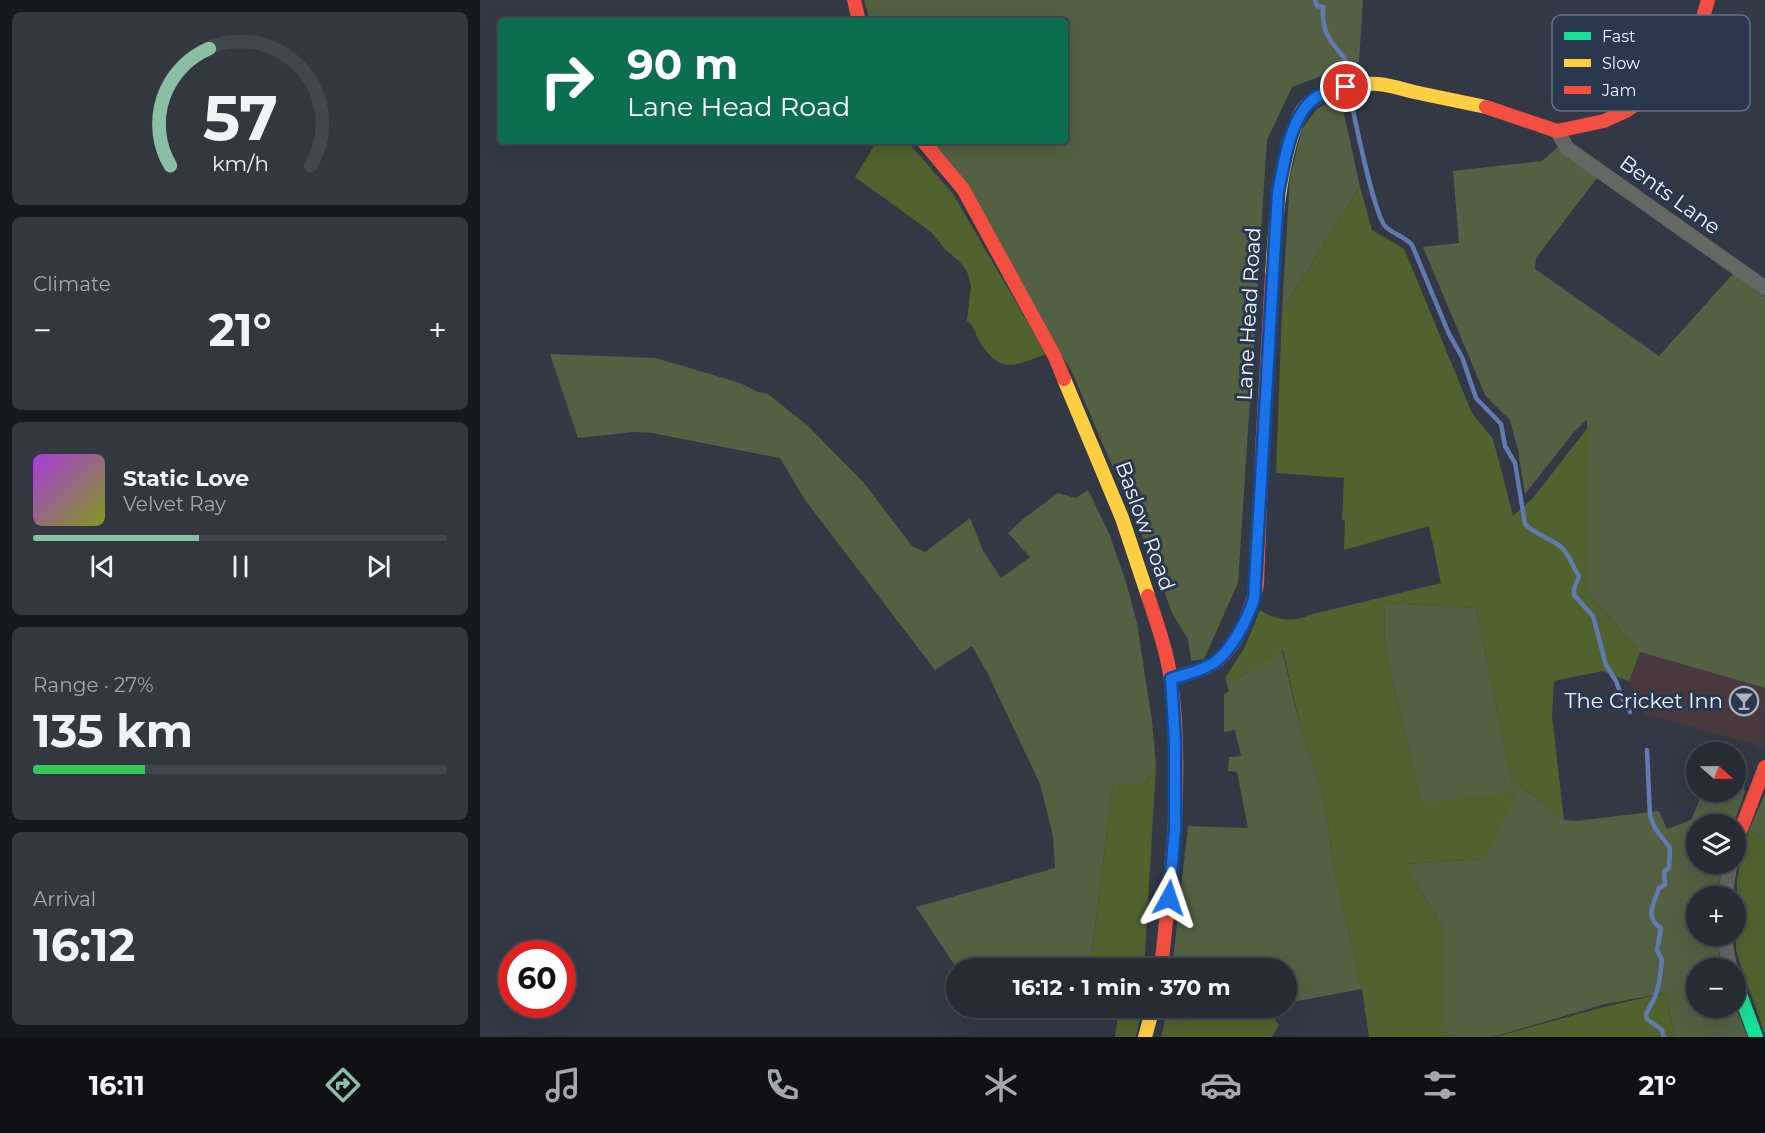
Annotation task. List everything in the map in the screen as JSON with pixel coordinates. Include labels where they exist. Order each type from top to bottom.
[{"type":"street","points":[[854,0],[858,18]]},
{"type":"street","points":[[1705,15],[1708,0]]},
{"type":"street","name":"Lane Head Road","points":[[1171,679],[1204,668],[1216,661],[1231,644],[1249,614],[1254,599],[1278,192],[1289,146],[1302,112],[1321,95],[1361,84],[1380,84],[1497,110],[1557,131]]},
{"type":"street","points":[[1557,131],[1604,121],[1626,111]]},
{"type":"street","name":"Bents Lane","points":[[1557,131],[1568,148],[1765,288]]},
{"type":"street","name":"Baslow Road","points":[[926,144],[963,189],[986,227],[1055,357],[1122,518],[1155,618],[1171,679],[1175,743],[1175,829],[1162,958]]},
{"type":"street","points":[[1746,816],[1765,767]]},
{"type":"street","points":[[1746,1010],[1756,1037]]},
{"type":"street","points":[[1145,1037],[1150,1018]]},
{"type":"shaded area","points":[[1640,652],[1765,688],[1764,747],[1645,714],[1629,681]]},
{"type":"green space","points":[[864,0],[1363,0],[1359,62],[1292,87],[1267,140],[1238,583],[1204,659],[1191,661],[1188,639],[1172,613],[1156,568],[1072,372],[935,144],[1068,144],[1068,18],[869,18]]},
{"type":"green space","points":[[1340,96],[1360,187],[1282,311],[1290,177],[1302,129],[1317,109]]},
{"type":"green space","points":[[875,144],[910,144],[953,194],[1046,354],[1010,365],[1003,364],[988,354],[973,327],[967,321],[971,286],[967,271],[931,232],[855,177]]},
{"type":"green space","points":[[1559,146],[1597,178],[1536,258],[1535,269],[1659,356],[1731,276],[1734,275],[1765,297],[1765,688],[1640,652],[1586,591],[1587,419],[1525,494],[1518,450],[1510,420],[1485,395],[1423,247],[1459,243],[1453,171],[1542,161]]},
{"type":"green space","points":[[1360,187],[1372,230],[1404,249],[1472,413],[1493,439],[1513,516],[1533,498],[1589,426],[1586,591],[1640,652],[1629,681],[1602,671],[1554,681],[1552,716],[1564,820],[1512,780],[1476,608],[1385,603],[1384,644],[1421,803],[1517,792],[1484,859],[1404,864],[1444,929],[1444,1030],[1451,1037],[1369,1037],[1362,989],[1333,863],[1324,798],[1302,734],[1283,650],[1235,680],[1225,678],[1245,647],[1260,610],[1278,618],[1290,620],[1441,583],[1429,526],[1344,550],[1345,521],[1342,520],[1344,478],[1276,473],[1282,311]]},
{"type":"green space","points":[[550,354],[656,358],[740,383],[768,394],[808,426],[864,483],[912,546],[925,552],[970,518],[983,551],[1001,578],[1030,557],[1008,533],[1058,493],[1076,498],[1088,490],[1109,533],[1137,623],[1152,721],[1156,766],[1144,785],[1113,783],[1091,958],[950,958],[916,907],[1055,868],[1053,836],[1040,784],[988,674],[972,646],[935,670],[805,500],[780,458],[652,433],[634,432],[578,438]]},
{"type":"green space","points":[[1385,603],[1476,608],[1512,780],[1564,820],[1576,821],[1659,811],[1667,829],[1686,822],[1686,874],[1720,874],[1719,886],[1686,886],[1686,946],[1718,946],[1720,958],[1686,958],[1686,1018],[1740,1018],[1748,1037],[1675,1037],[1665,993],[1605,1004],[1493,1037],[1451,1037],[1444,1030],[1444,929],[1404,864],[1484,859],[1421,803],[1384,644]]},
{"type":"green space","points":[[1282,650],[1302,734],[1324,798],[1333,863],[1362,989],[1297,1001],[1297,958],[1173,958],[1188,826],[1248,828],[1237,772],[1228,771],[1229,757],[1241,756],[1235,730],[1224,732],[1224,694],[1229,691],[1225,678],[1235,680]]},
{"type":"green space","points":[[1156,766],[1145,958],[1091,958],[1113,782],[1144,785]]},
{"type":"green space","points":[[1765,794],[1765,839],[1749,830]]},
{"type":"green space","points":[[1699,802],[1741,802],[1737,814],[1694,814]]},
{"type":"green space","points":[[1749,830],[1765,839],[1765,1035],[1746,980],[1746,958],[1738,958],[1736,951],[1736,946],[1746,946],[1746,886],[1737,886],[1738,874],[1746,874],[1746,840]]},
{"type":"green space","points":[[1665,993],[1675,1037],[1495,1037],[1604,1007]]},
{"type":"green space","points":[[1118,1018],[1140,1018],[1136,1037],[1115,1037]]},
{"type":"green space","points":[[1165,1018],[1204,1018],[1164,1025]]},
{"type":"green space","points":[[1204,1018],[1274,1018],[1279,1025],[1272,1037],[1161,1037],[1164,1025]]},
{"type":"waterway","points":[[1315,0],[1317,6],[1323,7],[1326,32],[1347,62],[1352,81]]},
{"type":"waterway","points":[[1353,92],[1352,106],[1371,189],[1381,220],[1386,227],[1412,245],[1449,334],[1462,357],[1476,398],[1501,424],[1505,446],[1515,463],[1525,524],[1558,545],[1569,558],[1579,576],[1574,595],[1593,616],[1606,665],[1630,712]]},
{"type":"waterway","points":[[1647,750],[1650,816],[1655,828],[1670,848],[1669,868],[1664,871],[1665,885],[1659,888],[1652,910],[1653,920],[1661,928],[1657,950],[1662,960],[1655,997],[1646,1014],[1647,1019],[1662,1030],[1664,1037]]},
{"type":"traffic: fast","points":[[1746,1010],[1756,1037]]},
{"type":"traffic: slow","points":[[1272,275],[1283,172],[1298,117],[1313,100],[1339,88],[1359,84],[1378,84],[1486,107]]},
{"type":"traffic: slow","points":[[1064,379],[1122,518],[1148,596]]},
{"type":"traffic: slow","points":[[1145,1037],[1150,1018]]},
{"type":"traffic: jam","points":[[854,0],[858,18]]},
{"type":"traffic: jam","points":[[1704,15],[1708,0]]},
{"type":"traffic: jam","points":[[1486,107],[1557,131],[1604,121],[1626,111]]},
{"type":"traffic: jam","points":[[926,144],[963,189],[1055,357],[1064,379]]},
{"type":"traffic: jam","points":[[1171,679],[1211,665],[1228,650],[1241,630],[1257,585],[1272,275]]},
{"type":"traffic: jam","points":[[1148,596],[1169,669],[1175,716],[1175,825],[1162,958]]},
{"type":"traffic: jam","points":[[1746,816],[1765,767]]},
{"type":"place","name":"The Cricket Inn","points":[[1744,701]]},
{"type":"route","points":[[1169,898],[1175,829],[1175,743],[1171,679],[1204,668],[1216,661],[1231,644],[1249,614],[1254,599],[1257,585],[1262,451],[1278,192],[1294,130],[1305,107],[1321,95],[1346,87]]}]
